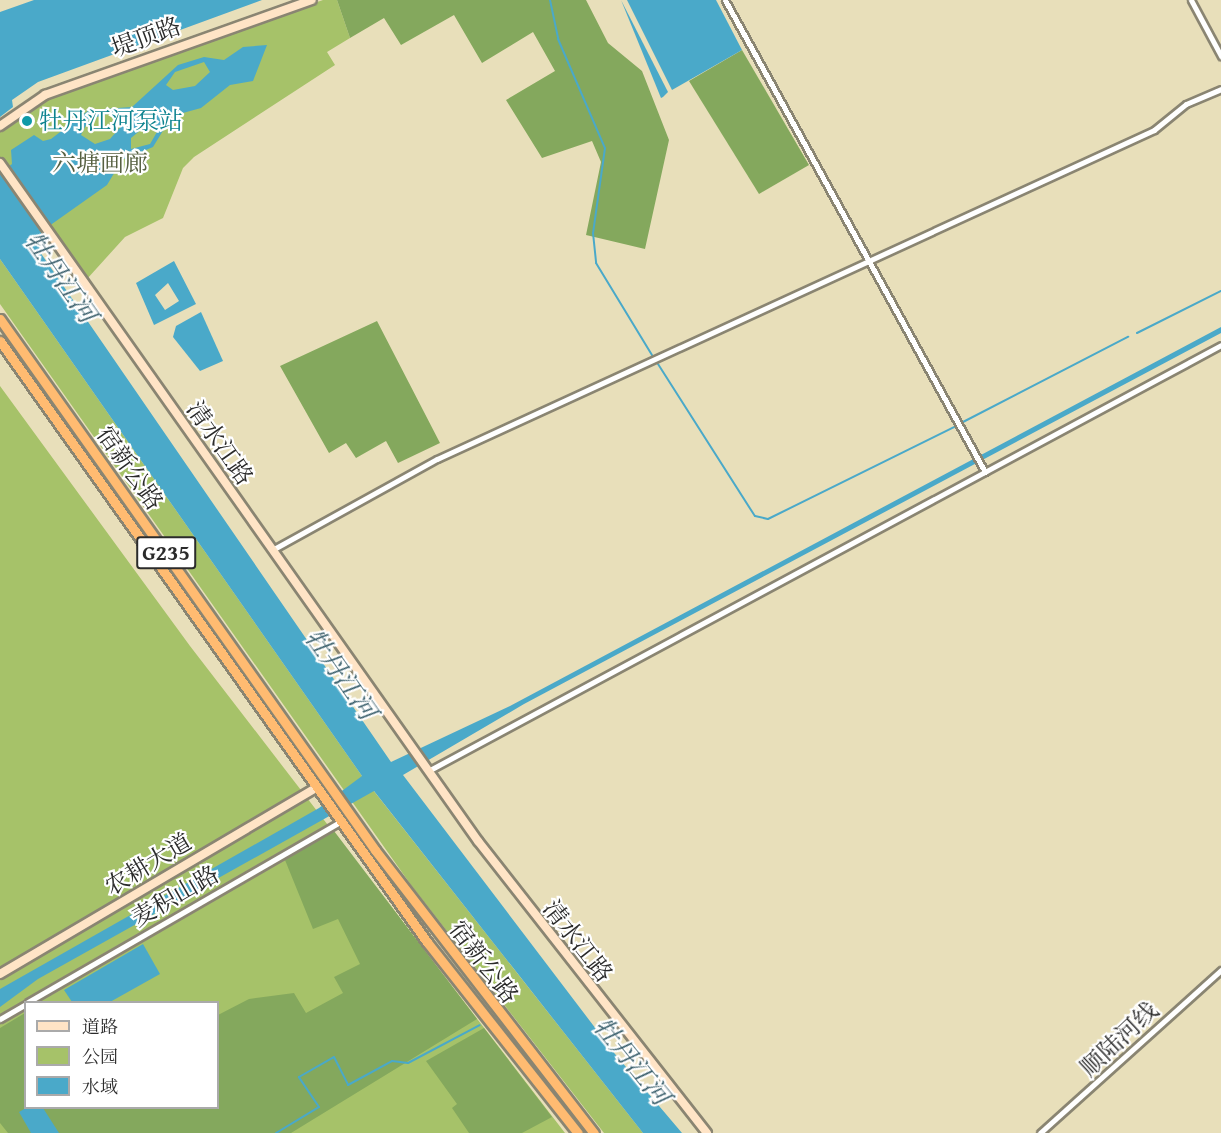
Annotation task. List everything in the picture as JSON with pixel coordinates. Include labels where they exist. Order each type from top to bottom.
[{"type":"highway","name":"宿新公路","points":[[0,319],[331,788],[594,1133]]},
{"type":"highway","name":"宿新公路","points":[[0,341],[427,942],[578,1133]]},
{"type":"street","name":"堤顶路","points":[[0,126],[45,95],[312,0]]},
{"type":"street","points":[[725,0],[983,470]]},
{"type":"street","points":[[1191,0],[1221,56]]},
{"type":"street","points":[[272,550],[437,459],[869,263],[1154,130],[1186,104],[1221,89]]},
{"type":"street","name":"清水江路","points":[[0,163],[410,746],[535,916],[707,1133]]},
{"type":"street","points":[[427,769],[983,470],[1221,345]]},
{"type":"street","name":"农耕大道","points":[[0,974],[319,791]]},
{"type":"street","name":"麦积山路","points":[[30,1001],[339,819]]},
{"type":"street","name":"顺陆河线","points":[[1040,1133],[1221,969]]},
{"type":"street","name":"麦积山路","points":[[0,1019],[24,1005]]},
{"type":"street","points":[[1047,1127],[1052,1133]]},
{"type":"green space","name":"六塘画廊","points":[[323,0],[337,0],[350,38],[327,52],[335,65],[194,157],[183,168],[163,218],[125,237],[87,279],[0,157],[0,130],[48,97]]},
{"type":"green space","points":[[337,0],[586,0],[608,43],[642,71],[669,140],[645,249],[586,235],[601,162],[592,141],[542,158],[506,100],[555,71],[533,32],[482,63],[454,15],[401,45],[384,18],[350,38]]},
{"type":"green space","points":[[742,50],[809,165],[759,194],[689,81]]},
{"type":"green space","points":[[0,259],[362,776],[643,1133],[604,1133],[411,885],[0,304]]},
{"type":"green space","points":[[377,321],[440,443],[398,463],[386,441],[356,458],[346,443],[329,453],[280,366]]},
{"type":"green space","points":[[0,386],[190,646],[565,1133],[0,1133]]},
{"type":"green space","points":[[334,831],[477,1019],[291,1133],[8,1133],[0,1123],[0,1028],[24,1014],[24,1109],[219,1109],[219,1014],[249,999],[294,993],[306,1013],[343,993],[334,977],[360,964],[338,919],[313,929],[285,860]]},
{"type":"green space","points":[[484,1028],[552,1117],[522,1133],[469,1133],[452,1108],[457,1104],[426,1061]]},
{"type":"water","points":[[34,0],[262,0],[38,82],[12,100],[13,107],[0,117],[0,12]]},
{"type":"water","points":[[621,0],[668,92],[661,98]]},
{"type":"water","points":[[627,0],[716,0],[742,50],[672,90]]},
{"type":"water","points":[[267,45],[253,81],[230,85],[201,108],[172,116],[153,147],[122,160],[107,185],[42,231],[40,252],[391,762],[510,706],[1221,327],[1221,333],[524,704],[403,775],[615,1054],[682,1133],[643,1133],[374,791],[38,979],[0,1007],[0,989],[319,808],[362,776],[0,259],[0,173],[12,164],[11,150],[34,135],[43,141],[51,139],[89,110],[132,107],[178,65],[204,57],[224,60],[243,47]],"holes":[[[204,62],[210,72],[195,86],[173,90],[166,85],[175,72]],[[119,111],[123,124],[110,139],[95,144],[81,135],[89,119]],[[149,123],[157,132],[150,144],[131,149],[131,138]]]},
{"type":"water","points":[[174,261],[196,304],[154,325],[136,283]],"holes":[[[168,283],[179,301],[165,310],[155,295]]]},
{"type":"water","points":[[201,312],[223,361],[200,371],[173,337],[176,326]]},
{"type":"water","points":[[143,944],[160,974],[112,1001],[71,1001],[64,990]]},
{"type":"water","points":[[24,1109],[44,1109],[59,1133],[31,1133],[19,1112]]},
{"type":"waterway","points":[[550,0],[558,39],[605,148],[593,233],[596,263],[652,355]]},
{"type":"waterway","points":[[1137,333],[1221,291]]},
{"type":"waterway","points":[[963,422],[1128,337]]},
{"type":"waterway","points":[[658,364],[755,516],[768,519],[954,427]]},
{"type":"waterway","points":[[276,1133],[319,1107],[299,1077],[334,1057],[348,1085],[392,1061],[408,1063],[480,1025]]},
{"type":"place","name":"牡丹江河泵站","points":[[27,121]]},
{"type":"water label","name":"牡丹江河","points":[[61,277]]},
{"type":"water label","name":"牡丹江河","points":[[341,674]]},
{"type":"water label","name":"牡丹江河","points":[[632,1061]]}]
